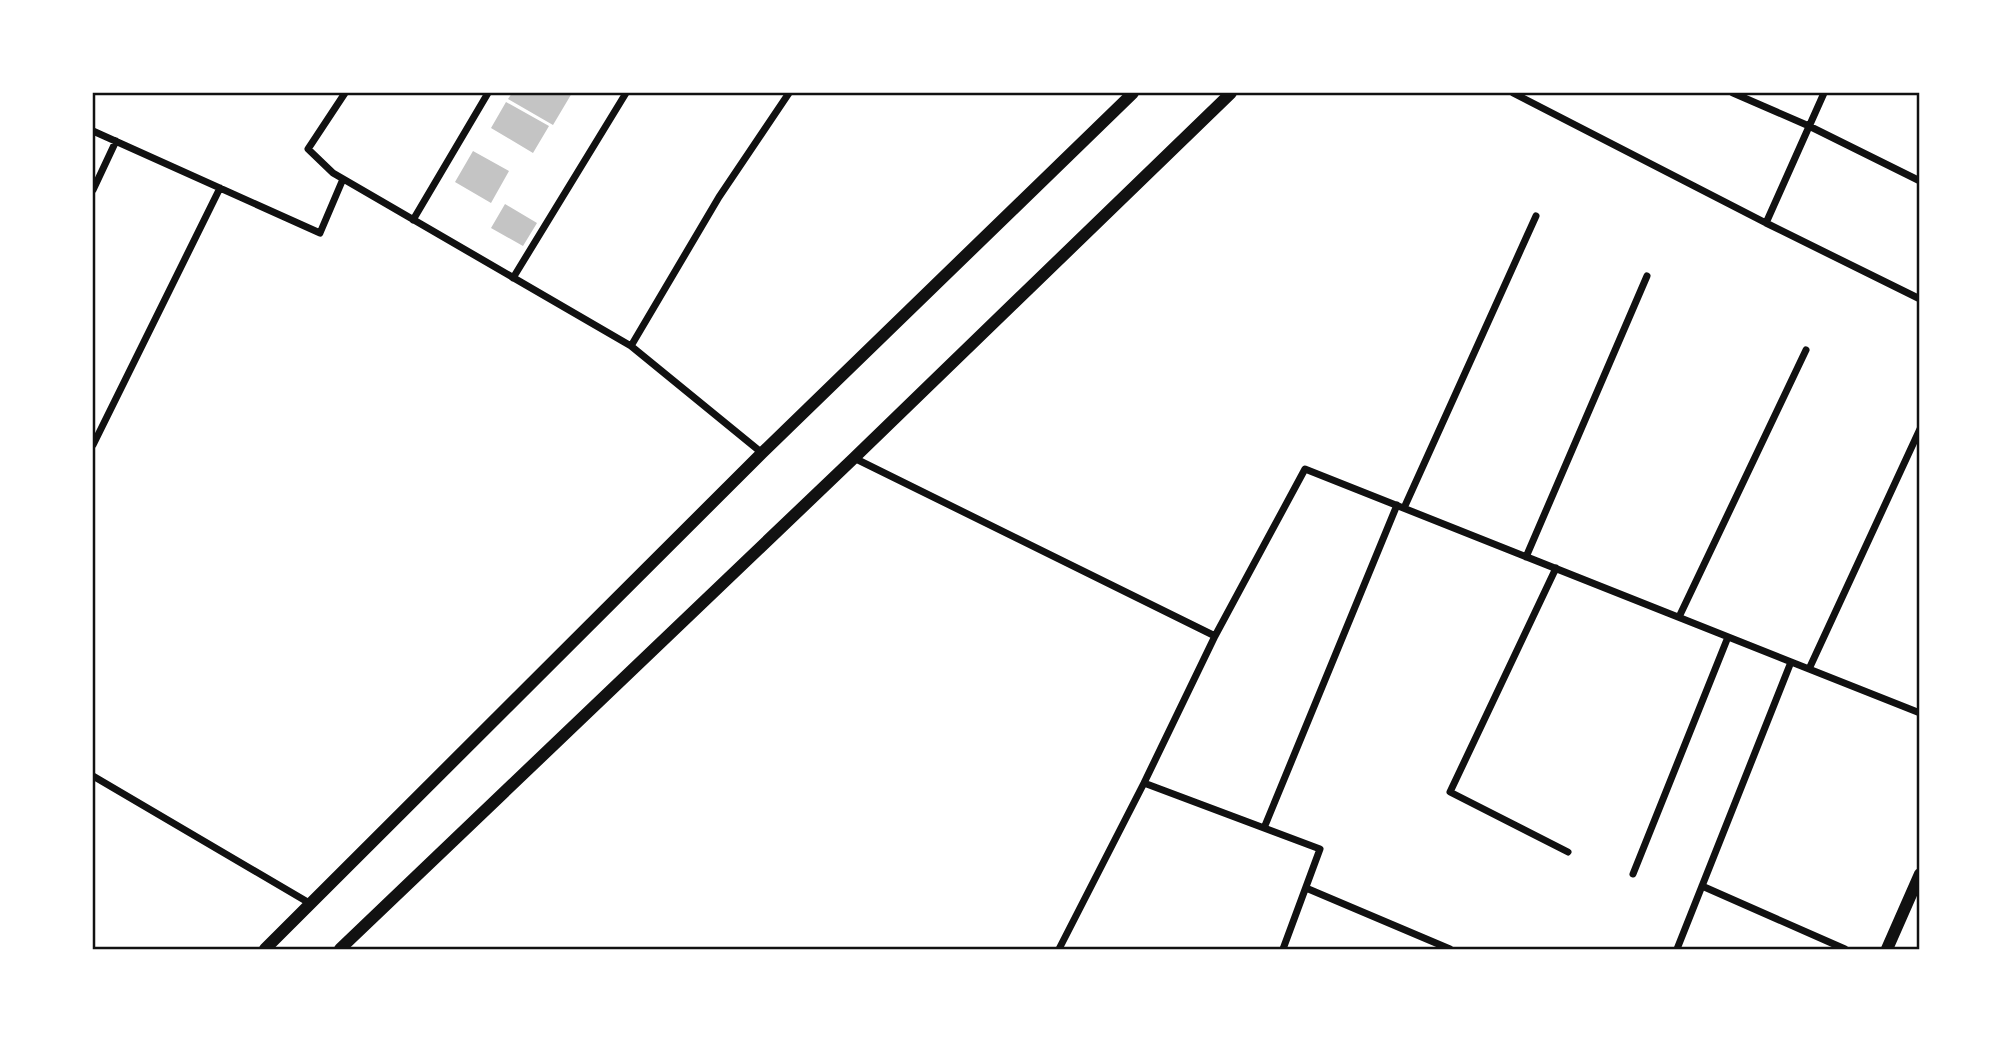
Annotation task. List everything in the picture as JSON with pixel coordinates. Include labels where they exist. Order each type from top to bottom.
[{"type":"street","points":[[345,93],[308,149],[333,173],[631,346],[762,453]]},
{"type":"street","points":[[413,220],[488,93]]},
{"type":"street","points":[[513,278],[626,93]]},
{"type":"street","points":[[631,346],[719,197],[789,93]]},
{"type":"street","points":[[340,949],[1231,93]]},
{"type":"street","points":[[1513,93],[1920,299]]},
{"type":"street","points":[[1733,93],[1809,126],[1920,181]]},
{"type":"street","points":[[1766,223],[1824,93]]},
{"type":"street","points":[[265,949],[762,453],[1131,94]]},
{"type":"street","points":[[93,131],[320,233],[343,179]]},
{"type":"street","points":[[93,190],[116,141]]},
{"type":"street","points":[[93,445],[220,188]]},
{"type":"street","points":[[1264,828],[1400,507],[1536,216]]},
{"type":"street","points":[[1526,556],[1647,276]]},
{"type":"street","points":[[1679,617],[1806,350]]},
{"type":"street","points":[[1809,669],[1920,429]]},
{"type":"street","points":[[854,458],[1215,636]]},
{"type":"street","points":[[1059,949],[1215,636],[1305,469],[1920,713]]},
{"type":"street","points":[[1556,568],[1450,792],[1569,852]]},
{"type":"street","points":[[1633,874],[1728,637]]},
{"type":"street","points":[[1677,949],[1791,662]]},
{"type":"street","points":[[93,776],[312,904]]},
{"type":"street","points":[[1144,783],[1320,849],[1283,949]]},
{"type":"street","points":[[1888,949],[1920,874]]},
{"type":"street","points":[[1702,886],[1845,949]]},
{"type":"street","points":[[1306,888],[1450,949]]},
{"type":"building","points":[[512,93],[572,93],[553,125],[508,99]]},
{"type":"building","points":[[506,102],[549,126],[533,153],[491,128]]},
{"type":"building","points":[[473,151],[509,171],[491,203],[455,182]]},
{"type":"building","points":[[505,204],[537,223],[523,246],[491,228]]}]
